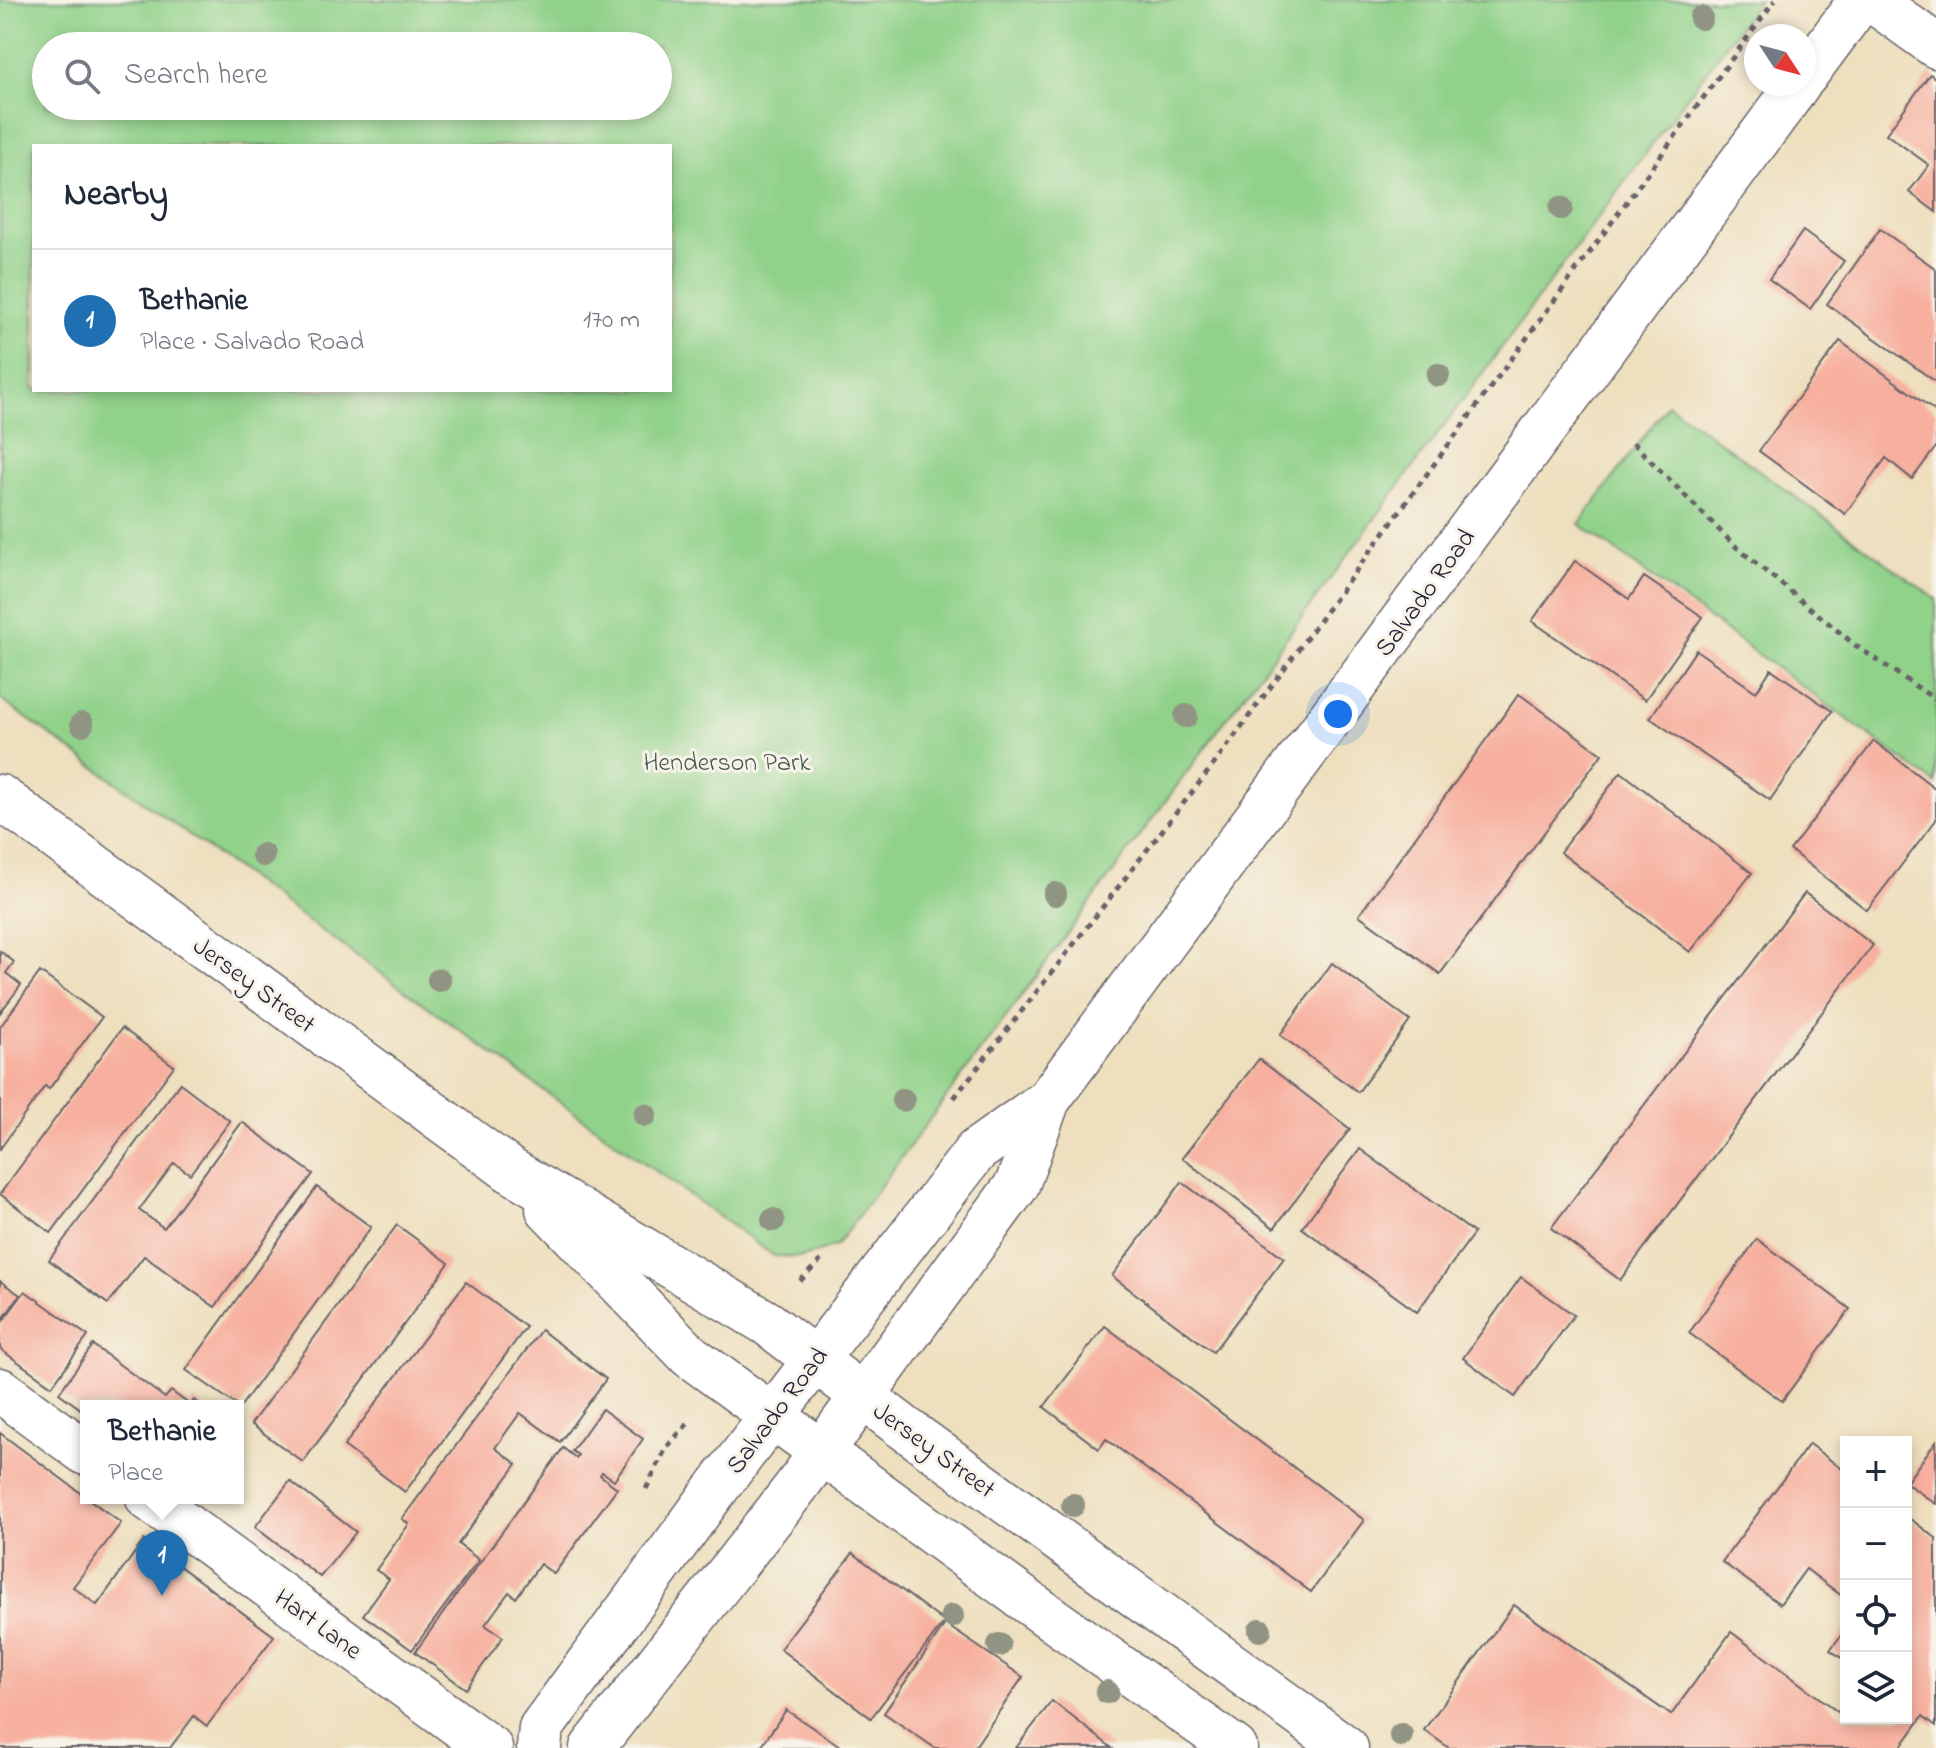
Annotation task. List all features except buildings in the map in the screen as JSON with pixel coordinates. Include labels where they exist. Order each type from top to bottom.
[{"type":"street","points":[[1816,61],[1861,0]]},
{"type":"street","points":[[1872,0],[1936,46]]},
{"type":"street","name":"Salvado Road","points":[[592,1748],[864,1396],[1017,1185],[1048,1100],[1790,96]]},
{"type":"street","name":"Jersey Street","points":[[0,797],[510,1170],[737,1303],[1346,1748]]},
{"type":"street","name":"Salvado Road","points":[[539,1748],[541,1728],[814,1361],[976,1151],[1048,1100]]},
{"type":"street","name":"Jersey Street","points":[[510,1170],[690,1356],[1235,1748]]},
{"type":"street","points":[[0,1390],[80,1449]]},
{"type":"street","name":"Hart Lane","points":[[156,1504],[490,1748]]},
{"type":"path","points":[[944,1110],[1214,764],[1775,0]]},
{"type":"path","points":[[1633,443],[1734,545],[1855,645],[1936,700]]},
{"type":"path","points":[[806,1272],[828,1254]]},
{"type":"green space","name":"Henderson Park","points":[[0,0],[1759,0],[836,1246],[803,1257],[774,1256],[0,699]]},
{"type":"green space","points":[[1668,404],[1936,599],[1936,784],[1579,524]]},
{"type":"place","name":"Bethanie","points":[[162,1596]]}]
